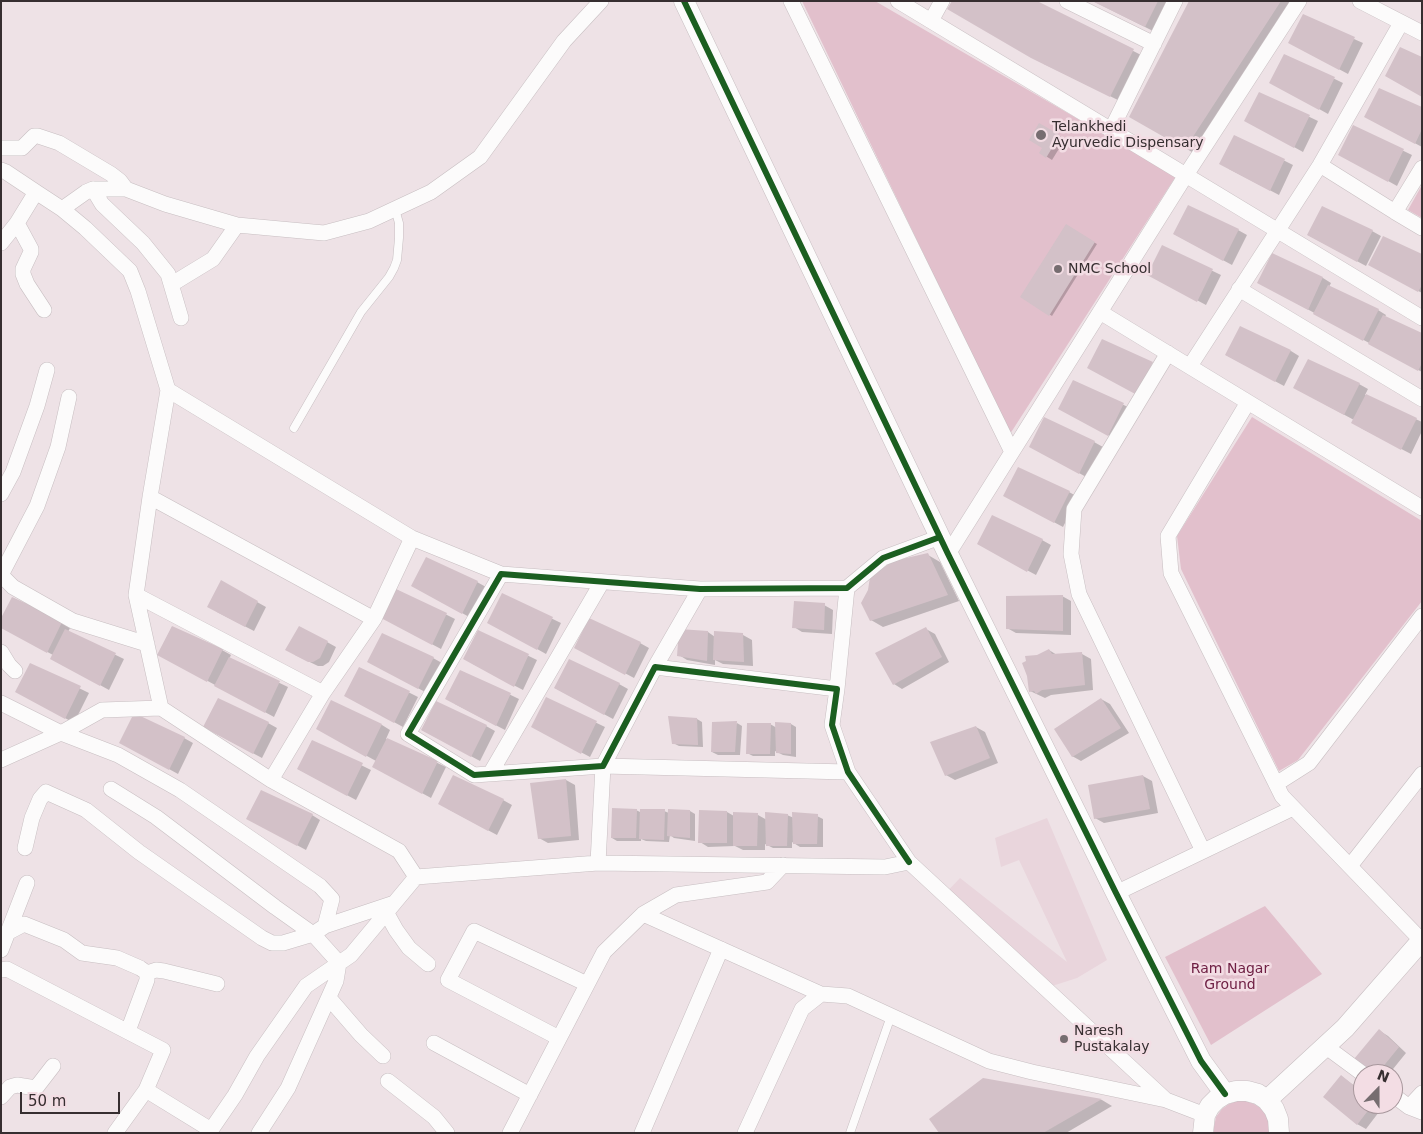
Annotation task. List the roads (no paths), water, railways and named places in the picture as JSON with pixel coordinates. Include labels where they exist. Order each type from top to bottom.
[{"type":"street","points":[[62,209],[93,189],[126,190],[237,226],[324,233],[369,221],[431,192],[480,157],[564,41],[601,1]]},
{"type":"street","points":[[684,1],[944,546],[1116,893],[1202,1061],[1225,1094]]},
{"type":"street","points":[[791,1],[1012,452]]},
{"type":"street","points":[[898,1],[1422,318]]},
{"type":"street","points":[[931,21],[942,1]]},
{"type":"street","points":[[1067,1],[1154,44]]},
{"type":"street","points":[[1111,130],[1176,1]]},
{"type":"street","points":[[168,390],[412,538],[501,574],[700,589],[847,588],[883,558],[944,546],[1012,452],[1186,175],[1299,1]]},
{"type":"street","points":[[1360,1],[1381,6],[1401,22],[1422,33]]},
{"type":"street","points":[[1190,366],[1320,165],[1401,22]]},
{"type":"street","points":[[1,148],[22,148],[34,136],[59,143],[111,174],[120,181],[126,190]]},
{"type":"street","points":[[1320,165],[1422,228]]},
{"type":"street","points":[[1395,212],[1422,168]]},
{"type":"street","points":[[1,170],[62,209],[130,271],[168,390],[136,594],[161,708]]},
{"type":"street","points":[[93,189],[102,204],[156,257],[168,274],[181,318]]},
{"type":"street","points":[[1,242],[17,223],[36,192]]},
{"type":"street","points":[[17,223],[32,249],[23,269],[24,274],[44,310]]},
{"type":"street","points":[[172,284],[213,259],[237,226]]},
{"type":"street","points":[[1239,289],[1422,399]]},
{"type":"street","points":[[1100,312],[1422,508]]},
{"type":"street","points":[[1168,353],[1074,509],[1071,554],[1078,594],[1203,851]]},
{"type":"street","points":[[1,494],[13,472],[38,406],[47,370]]},
{"type":"street","points":[[69,397],[58,447],[37,506],[1,575],[13,587],[73,621],[147,644]]},
{"type":"street","points":[[1248,402],[1168,536],[1172,574],[1282,796],[1421,940],[1346,1028],[1267,1100]]},
{"type":"street","points":[[150,497],[374,619]]},
{"type":"street","points":[[271,780],[323,692],[374,619],[412,538]]},
{"type":"street","points":[[501,574],[408,734],[474,775],[603,766],[848,772]]},
{"type":"street","points":[[490,774],[602,582]]},
{"type":"street","points":[[847,588],[832,725],[848,772],[909,862],[1166,1100],[1204,1124],[1216,1099],[1236,1090],[1247,1090],[1267,1100],[1274,1109],[1278,1119],[1279,1133]]},
{"type":"street","points":[[598,863],[603,766],[654,667],[700,589]]},
{"type":"street","points":[[136,594],[323,692]]},
{"type":"street","points":[[1276,784],[1309,763],[1422,616]]},
{"type":"street","points":[[1,652],[15,671]]},
{"type":"street","points":[[654,667],[837,689]]},
{"type":"street","points":[[1,703],[61,733],[118,755],[180,790],[320,886],[332,899],[319,930]]},
{"type":"street","points":[[1,760],[61,733],[102,710],[161,708],[271,780],[399,851],[416,877]]},
{"type":"street","points":[[1350,866],[1422,774]]},
{"type":"street","points":[[111,789],[156,817],[275,907],[319,930],[339,963],[336,981],[288,1088],[260,1133]]},
{"type":"street","points":[[25,848],[32,818],[40,799],[46,792],[50,792],[86,810],[139,852],[262,938],[272,943],[283,943],[390,907]]},
{"type":"street","points":[[1116,893],[1293,808]]},
{"type":"street","points":[[146,1090],[211,1130],[235,1095],[256,1056],[306,986],[350,955],[416,877],[598,863],[885,866],[909,862]]},
{"type":"street","points":[[510,1133],[604,952],[643,914],[676,895],[767,882],[783,866]]},
{"type":"street","points":[[1,950],[27,883]]},
{"type":"street","points":[[390,907],[396,930],[409,948],[428,964]]},
{"type":"street","points":[[643,914],[821,994],[848,996],[989,1061],[1166,1100]]},
{"type":"street","points":[[8,933],[24,924],[64,940],[82,953],[117,958],[147,973]]},
{"type":"street","points":[[559,1038],[448,980],[474,931],[587,984]]},
{"type":"street","points":[[642,1133],[720,949]]},
{"type":"street","points":[[1,970],[8,969],[163,1050],[146,1090],[114,1133]]},
{"type":"street","points":[[147,973],[164,970],[217,984]]},
{"type":"street","points":[[128,1031],[147,980],[147,973]]},
{"type":"street","points":[[745,1133],[802,1009],[821,994]]},
{"type":"street","points":[[329,998],[361,1035],[383,1056]]},
{"type":"street","points":[[434,1044],[530,1095]]},
{"type":"street","points":[[1325,1046],[1353,1067]]},
{"type":"street","points":[[1,1097],[10,1087],[17,1085],[36,1088],[53,1066]]},
{"type":"street","points":[[388,1081],[434,1118],[446,1133]]},
{"type":"street","points":[[1403,1102],[1415,1110],[1422,1093]]},
{"type":"lane","points":[[294,428],[362,312],[394,268],[397,260],[399,238],[399,223],[395,209]]},
{"type":"lane","points":[[850,1133],[891,1016]]},
{"type":"place","name":"Telankhedi Ayurvedic Dispensary","points":[[1041,135]]},
{"type":"place","name":"NMC School","points":[[1058,269]]},
{"type":"place","name":"Naresh Pustakalay","points":[[1064,1039]]},
{"type":"park label","name":"Ram Nagar Ground","points":[[1230,978]]}]
